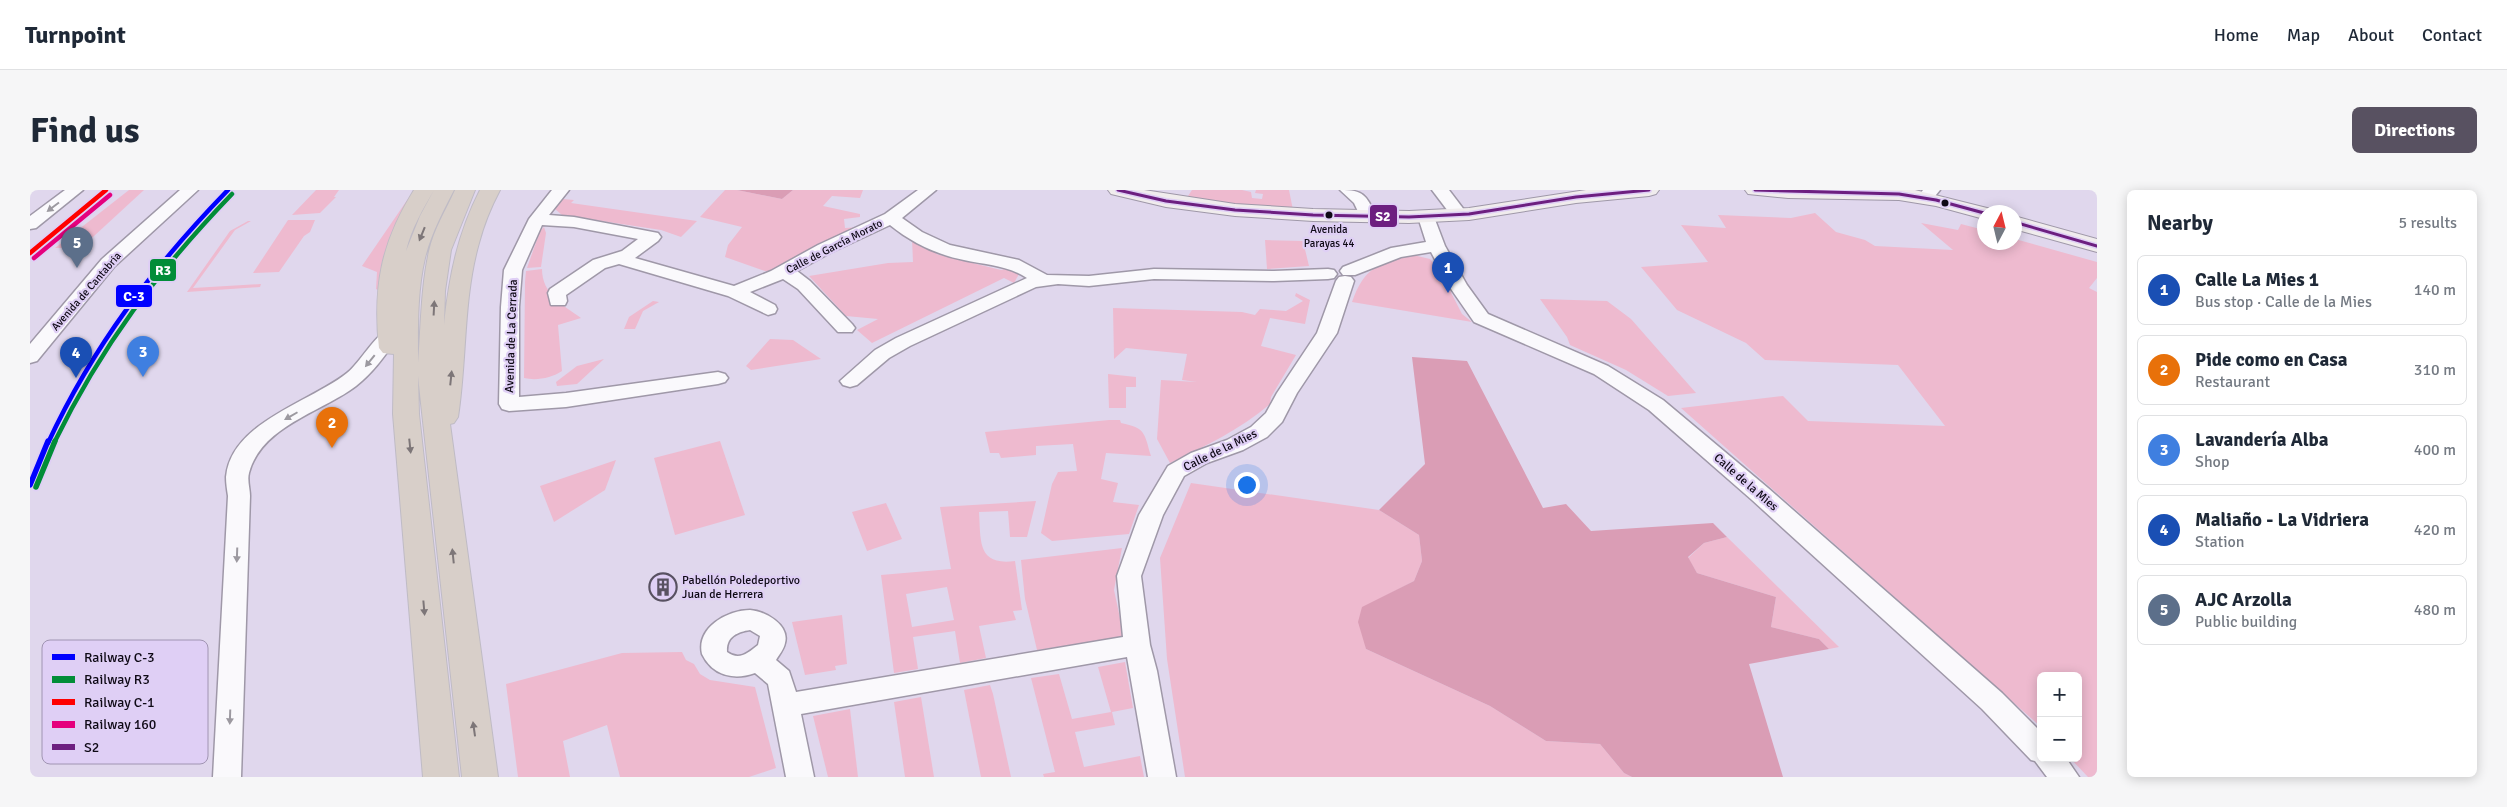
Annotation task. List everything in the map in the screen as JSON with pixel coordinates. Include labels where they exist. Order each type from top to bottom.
[{"type":"highway","points":[[406,414],[398,401],[389,336],[387,289],[391,262],[406,220],[424,190]]},
{"type":"highway","points":[[441,777],[406,414],[406,319],[410,284],[420,239],[444,190]]},
{"type":"highway","points":[[465,190],[447,229],[440,250],[434,291],[430,370],[480,777]]},
{"type":"highway","points":[[440,443],[452,376],[462,262],[472,227],[490,190]]},
{"type":"street","points":[[30,224],[75,190]]},
{"type":"street","name":"Avenida de Cantabria","points":[[30,357],[108,263],[190,190]]},
{"type":"street","name":"Avenida de La Cerrada","points":[[561,190],[525,241],[514,270],[510,307],[509,404],[566,400],[718,378]]},
{"type":"street","name":"Calle de García Morato","points":[[735,292],[891,218],[928,190]]},
{"type":"street","points":[[1118,190],[1166,202],[1303,214],[1361,199],[1426,217],[1460,215],[1567,198],[1649,190]]},
{"type":"street","points":[[1440,190],[1460,215]]},
{"type":"street","points":[[1755,190],[1803,194],[1884,192],[1928,194],[1977,211]]},
{"type":"street","name":"Calle de la Mies","points":[[1426,217],[1436,246],[1458,286],[1481,318],[1601,370],[1656,405],[1760,494],[1992,701],[2037,747]]},
{"type":"street","points":[[891,218],[917,237],[960,254],[1017,263],[1043,280]]},
{"type":"street","points":[[538,220],[574,222],[652,237],[628,255],[599,264],[557,294],[558,300]]},
{"type":"street","points":[[2022,224],[2097,246]]},
{"type":"street","points":[[850,381],[882,354],[903,342],[1032,282],[1043,280],[1089,280],[1154,274],[1341,275],[1397,252],[1436,246]]},
{"type":"street","points":[[619,259],[735,292],[768,309]]},
{"type":"street","points":[[784,270],[804,285],[845,328]]},
{"type":"street","name":"Calle de la Mies","points":[[1162,777],[1144,670],[1137,645],[1129,576],[1151,515],[1160,496],[1176,471],[1199,458],[1235,445],[1259,432],[1275,417],[1287,394],[1327,333],[1341,275]]},
{"type":"street","points":[[227,777],[240,496],[238,473],[246,453],[264,431],[348,383],[365,367],[389,336]]},
{"type":"street","points":[[786,705],[1137,645]]},
{"type":"street","points":[[759,661],[780,679],[800,777]]},
{"type":"street","points":[[2052,762],[2065,777]]},
{"type":"shaded area","points":[[129,190],[144,190],[81,248],[55,248]]},
{"type":"shaded area","points":[[316,190],[339,190],[334,197],[336,197],[320,213],[292,215]]},
{"type":"shaded area","points":[[414,190],[418,190],[380,291],[376,289],[377,272],[362,266]]},
{"type":"shaded area","points":[[725,190],[737,190],[782,199],[793,190],[863,190],[860,198],[832,196],[823,206],[860,214],[860,217],[844,219],[845,228],[862,227],[769,271],[765,271],[725,257],[728,245],[742,227],[700,217]]},
{"type":"shaded area","points":[[737,190],[793,190],[782,199]]},
{"type":"shaded area","points":[[1192,190],[1242,190],[1251,192],[1252,198],[1262,199],[1263,194],[1255,193],[1256,190],[1289,190],[1293,210],[1186,199]]},
{"type":"shaded area","points":[[563,199],[574,200],[571,203],[697,221],[681,237],[661,230],[562,215],[555,209]]},
{"type":"shaded area","points":[[1815,213],[1836,232],[1865,240],[1875,246],[1953,250],[1921,223],[1958,230],[1961,224],[1977,228],[1977,250],[2022,250],[2022,241],[2097,262],[2097,278],[2089,288],[2097,292],[2097,777],[2088,777],[2074,762],[2082,762],[2082,672],[2037,672],[2037,723],[1681,408],[1783,396],[1808,421],[1945,426],[1898,365],[1765,360],[1746,343],[1677,310],[1641,267],[1708,262],[1681,225],[1726,228],[1718,215],[1791,218]]},
{"type":"shaded area","points":[[288,220],[315,220],[310,232],[304,236],[279,272],[253,273]]},
{"type":"shaded area","points":[[251,221],[235,230],[193,288],[261,284],[260,287],[187,292],[230,231]]},
{"type":"shaded area","points":[[544,227],[546,233],[541,267],[527,268],[540,231]]},
{"type":"shaded area","points":[[912,239],[937,251],[936,254],[1001,270],[1009,268],[1019,274],[1014,283],[1004,278],[872,343],[857,330],[878,319],[846,316],[809,276],[888,263],[913,262]]},
{"type":"shaded area","points":[[1265,240],[1303,241],[1309,266],[1267,269]]},
{"type":"shaded area","points":[[1413,255],[1430,259],[1440,271],[1462,314],[1472,322],[1352,302],[1362,281],[1374,269]]},
{"type":"shaded area","points":[[542,269],[543,278],[550,292],[581,318],[558,325],[562,371],[549,377],[529,379],[524,378],[526,271]]},
{"type":"shaded area","points":[[1296,293],[1310,300],[1305,324],[1270,318],[1261,346],[1296,355],[1271,397],[1270,404],[1234,430],[1170,463],[1157,439],[1161,380],[1197,382],[1182,380],[1187,354],[1126,348],[1114,359],[1113,308],[1242,312],[1255,315],[1260,309],[1286,311],[1303,301],[1295,296]]},
{"type":"shaded area","points":[[1540,299],[1607,301],[1631,319],[1696,393],[1668,396],[1626,370],[1570,345],[1567,337]]},
{"type":"shaded area","points":[[653,301],[659,302],[643,311],[635,329],[624,329],[629,317]]},
{"type":"shaded area","points":[[770,339],[793,340],[821,359],[751,370],[746,366]]},
{"type":"shaded area","points":[[1412,357],[1467,361],[1543,508],[1566,504],[1591,531],[1713,523],[1727,537],[1704,543],[1688,557],[1697,573],[1776,597],[1771,627],[1819,639],[1829,649],[1749,664],[1783,777],[1632,777],[1624,773],[1600,744],[1546,741],[1490,706],[1366,649],[1358,622],[1362,607],[1414,581],[1422,561],[1419,535],[1379,510],[1425,464]]},
{"type":"shaded area","points":[[604,359],[577,384],[557,386],[556,382],[577,366]]},
{"type":"shaded area","points":[[1108,374],[1136,377],[1136,387],[1126,387],[1126,408],[1109,408]]},
{"type":"shaded area","points":[[1120,420],[1121,423],[1140,430],[1145,437],[1151,456],[1106,453],[1101,479],[1118,483],[1113,502],[1139,505],[1129,534],[1052,541],[1041,533],[1052,484],[1058,472],[1077,471],[1073,444],[1036,446],[1036,455],[1001,458],[999,453],[990,453],[985,432]]},
{"type":"shaded area","points":[[720,441],[745,515],[675,535],[654,458]]},
{"type":"shaded area","points":[[616,460],[605,490],[554,522],[540,486]]},
{"type":"shaded area","points":[[1191,483],[1379,510],[1419,535],[1422,561],[1414,581],[1362,608],[1366,649],[1490,706],[1546,741],[1600,744],[1624,773],[1632,777],[1185,777],[1167,659],[1160,558]]},
{"type":"shaded area","points":[[1036,501],[1027,537],[1010,537],[1008,511],[979,512],[981,542],[987,555],[994,560],[1003,562],[1015,561],[1022,610],[1013,611],[1016,620],[979,626],[986,658],[960,663],[955,631],[913,637],[918,669],[894,673],[881,575],[951,569],[940,507]],"holes":[[[947,587],[954,620],[912,627],[906,594]]]},
{"type":"shaded area","points":[[886,503],[902,539],[867,551],[852,512]]},
{"type":"shaded area","points":[[1727,537],[1839,647],[1829,649],[1819,639],[1771,627],[1776,597],[1697,573],[1688,558],[1704,543]]},
{"type":"shaded area","points":[[1122,548],[1114,590],[1124,637],[1037,650],[1025,599],[1021,560]]},
{"type":"shaded area","points":[[842,615],[847,664],[835,666],[836,670],[805,675],[792,622]]},
{"type":"shaded area","points":[[682,652],[686,660],[694,664],[700,674],[710,680],[755,687],[776,768],[749,777],[620,777],[607,725],[563,741],[570,777],[518,777],[506,684],[622,653]]},
{"type":"shaded area","points":[[1125,662],[1133,708],[1112,712],[1115,725],[1075,732],[1084,767],[1140,756],[1144,777],[1044,777],[1043,774],[1055,772],[1031,678],[1059,674],[1072,719],[1111,712],[1098,667]]},
{"type":"shaded area","points":[[990,685],[1011,777],[981,777],[964,690]]},
{"type":"shaded area","points":[[921,697],[934,777],[905,777],[894,702]]},
{"type":"shaded area","points":[[850,709],[858,777],[828,777],[813,716]]},
{"type":"rail line","name":"C-1","points":[[30,253],[106,190]]},
{"type":"rail line","name":"C-3","points":[[30,485],[68,401],[112,326],[166,257],[228,190]]},
{"type":"rail line","name":"R3","points":[[36,487],[73,404],[118,330],[171,261],[232,194]]},
{"type":"rail line","name":"160","points":[[34,258],[110,195]]},
{"type":"transit line","name":"S2","points":[[1118,190],[1166,201],[1235,210],[1313,215],[1409,217],[1469,214],[1576,197],[1649,190]]},
{"type":"transit line","name":"S2","points":[[1755,190],[1899,194],[1936,200],[1977,211]]},
{"type":"transit line","name":"S2","points":[[2022,224],[2097,246]]},
{"type":"place","name":"Avenida Parayas 44","points":[[1329,215]]},
{"type":"place","name":"AJC Arzolla","points":[[77,268]]},
{"type":"place","name":"Calle La Mies 1","points":[[1448,293]]},
{"type":"place","name":"Lavandería Alba","points":[[143,377]]},
{"type":"place","name":"Maliaño - La Vidriera","points":[[76,378]]},
{"type":"place","name":"Pide como en Casa","points":[[332,448]]},
{"type":"place","name":"Pabellón Poledeportivo Juan de Herrera","points":[[663,587]]}]
